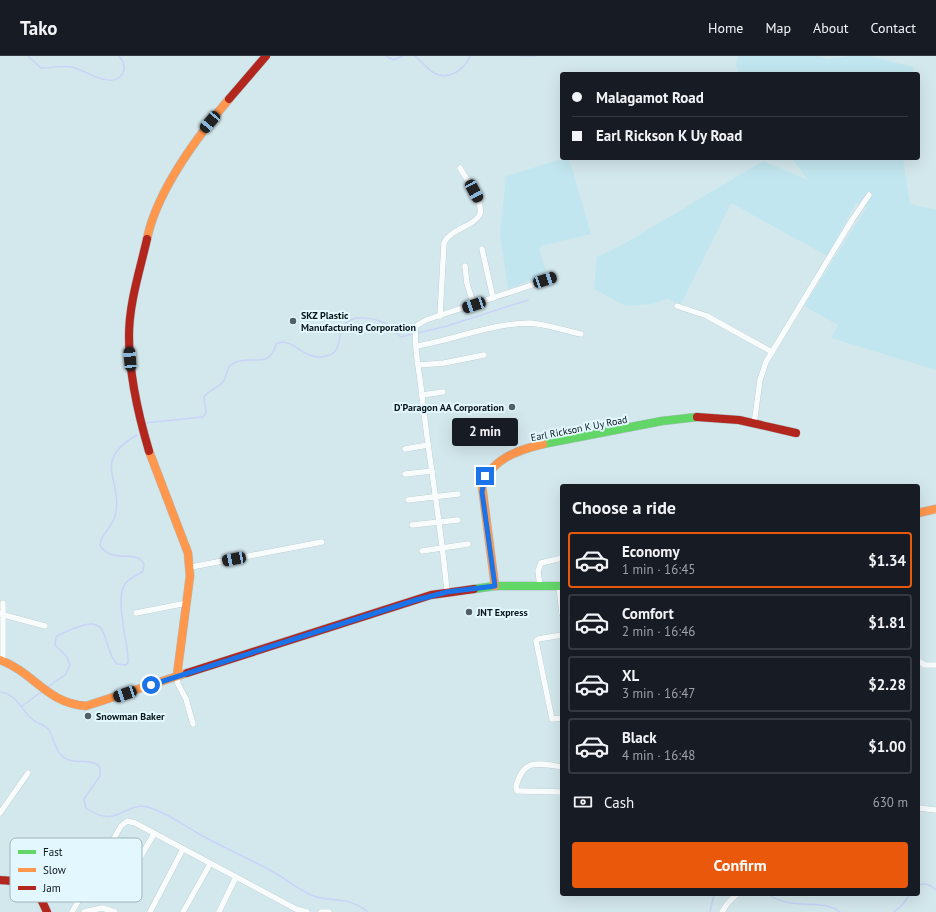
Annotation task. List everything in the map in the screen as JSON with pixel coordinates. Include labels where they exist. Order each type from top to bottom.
[{"type":"street","points":[[193,724],[186,699],[178,684],[177,675],[191,567],[187,548],[153,463],[141,424],[131,367],[129,335],[131,313],[149,227],[165,192],[184,158],[202,131],[266,56]]},
{"type":"street","points":[[440,316],[444,243],[450,235],[474,221],[480,214],[481,210],[478,199],[460,168]]},
{"type":"street","points":[[754,424],[760,380],[772,352],[852,220],[869,195]]},
{"type":"street","points":[[482,250],[493,298]]},
{"type":"street","points":[[465,266],[467,284],[474,305]]},
{"type":"street","points":[[447,592],[440,522],[422,395],[416,326],[422,322],[553,278]]},
{"type":"street","points":[[677,306],[707,316],[772,352]]},
{"type":"street","points":[[417,346],[482,331],[525,324],[539,324],[581,334]]},
{"type":"street","points":[[419,365],[444,364],[484,355]]},
{"type":"street","points":[[422,395],[443,392]]},
{"type":"street","name":"Earl Rickson K Uy Road","points":[[495,586],[482,486],[487,473],[500,461],[527,448],[680,419],[704,417],[754,424],[796,433]]},
{"type":"street","points":[[404,448],[428,445]]},
{"type":"street","points":[[405,474],[432,471]]},
{"type":"street","points":[[408,500],[458,494]]},
{"type":"street","points":[[920,513],[936,509]]},
{"type":"street","points":[[412,525],[458,520]]},
{"type":"street","points":[[191,567],[322,542]]},
{"type":"street","points":[[422,551],[468,544]]},
{"type":"street","points":[[540,586],[538,572],[541,563],[560,558]]},
{"type":"street","points":[[3,603],[1,614],[2,660],[22,670],[51,696],[67,704],[86,706],[177,675],[416,600],[447,592],[495,586],[560,586]]},
{"type":"street","points":[[136,613],[187,603]]},
{"type":"street","points":[[1,614],[45,626]]},
{"type":"street","points":[[560,635],[538,639],[536,641],[552,719],[560,718]]},
{"type":"street","points":[[920,662],[925,665],[936,665]]},
{"type":"street","points":[[560,767],[538,763],[530,764],[526,767],[516,787],[517,790],[520,791],[560,792]]},
{"type":"street","points":[[0,813],[28,773]]},
{"type":"street","points":[[920,808],[936,810]]},
{"type":"street","points":[[114,838],[122,824],[127,821],[132,822],[296,909],[307,912]]},
{"type":"street","points":[[142,854],[154,834]]},
{"type":"street","points":[[150,912],[183,849]]},
{"type":"street","points":[[183,912],[210,864]]},
{"type":"street","points":[[219,912],[236,877]]},
{"type":"street","points":[[0,880],[10,880]]},
{"type":"street","points":[[722,912],[735,896]]},
{"type":"street","points":[[43,902],[47,912]]},
{"type":"street","points":[[72,912],[78,902]]},
{"type":"street","points":[[84,912],[102,908],[115,912]]},
{"type":"street","points":[[321,912],[329,912]]},
{"type":"shaded area","points":[[739,56],[819,56],[827,59],[849,56],[869,56],[914,67],[913,72],[738,72],[736,64]]},
{"type":"shaded area","points":[[560,160],[570,160],[591,234],[541,246],[539,250],[547,274],[508,289],[500,234],[506,176]]},
{"type":"shaded area","points":[[793,160],[903,160],[910,204],[936,210],[936,370],[831,338],[838,325],[804,306],[867,207],[856,203],[827,256],[731,203],[681,304],[667,299],[651,304],[626,306],[594,289],[597,257],[622,245],[763,161],[808,180]]},
{"type":"waterway","points":[[28,56],[41,68],[64,66],[72,67],[106,80],[118,78],[123,73],[124,64],[119,56]]},
{"type":"waterway","points":[[386,56],[393,60],[403,56]]},
{"type":"waterway","points":[[415,56],[434,73],[445,76],[451,75],[460,69],[468,61],[470,56]]},
{"type":"waterway","points":[[521,56],[536,56]]},
{"type":"waterway","points":[[418,333],[447,326],[528,300]]},
{"type":"waterway","points":[[144,423],[203,417],[206,413],[204,397],[223,382],[228,368],[232,364],[242,360],[265,359],[273,352],[276,344],[281,342],[292,345],[314,356],[327,356],[336,351],[343,327],[346,323],[356,318],[369,318],[385,323],[401,337],[413,334]]},
{"type":"waterway","points":[[46,688],[65,675],[70,665],[67,657],[55,645],[56,637],[81,626],[91,624],[97,625],[102,629],[112,658],[117,664],[126,665],[128,662],[121,611],[122,591],[127,582],[143,571],[144,564],[140,559],[135,557],[112,555],[100,546],[102,538],[115,516],[117,503],[112,463],[115,454],[123,445],[137,435]]},
{"type":"waterway","points":[[0,692],[6,693],[15,699],[32,719],[49,730],[57,749],[65,759],[91,762],[100,767],[100,776],[84,799],[86,808],[97,814],[106,816],[114,816],[134,807],[142,806],[158,810],[193,831],[275,873],[306,893],[319,898],[353,903],[368,912]]},
{"type":"waterway","points":[[22,706],[41,692]]},
{"type":"waterway","points":[[920,885],[928,884],[936,890]]},
{"type":"waterway","points":[[710,912],[714,896]]},
{"type":"waterway","points":[[772,896],[777,899],[797,904],[824,905],[840,912]]},
{"type":"waterway","points":[[894,912],[903,904],[909,896]]},
{"type":"traffic: fast","points":[[543,444],[662,421],[697,417]]},
{"type":"traffic: fast","points":[[474,589],[495,586],[560,586]]},
{"type":"traffic: slow","points":[[147,239],[152,220],[169,183],[204,130],[229,99]]},
{"type":"traffic: slow","points":[[495,586],[482,486],[492,469],[506,457],[524,449],[543,444]]},
{"type":"traffic: slow","points":[[149,451],[188,553],[190,576],[177,675]]},
{"type":"traffic: slow","points":[[920,513],[936,509]]},
{"type":"traffic: slow","points":[[0,660],[23,672],[50,694],[72,704],[86,706],[187,673]]},
{"type":"traffic: jam","points":[[229,99],[266,56]]},
{"type":"traffic: jam","points":[[147,239],[131,311],[129,324],[129,350],[135,394],[149,451]]},
{"type":"traffic: jam","points":[[697,417],[739,420],[796,433]]},
{"type":"traffic: jam","points":[[187,673],[431,595],[474,589]]},
{"type":"traffic: jam","points":[[0,880],[10,881]]},
{"type":"traffic: jam","points":[[42,902],[47,912]]},
{"type":"place","name":"SKZ Plastic Manufacturing Corporation","points":[[293,321]]},
{"type":"place","name":"D'Paragon AA Corporation","points":[[512,407]]},
{"type":"place","name":"JNT Express","points":[[469,612]]},
{"type":"place","name":"Snowman Baker","points":[[88,716]]},
{"type":"route","points":[[151,685],[177,675],[430,595],[495,586],[482,492],[483,480],[485,476]]}]
